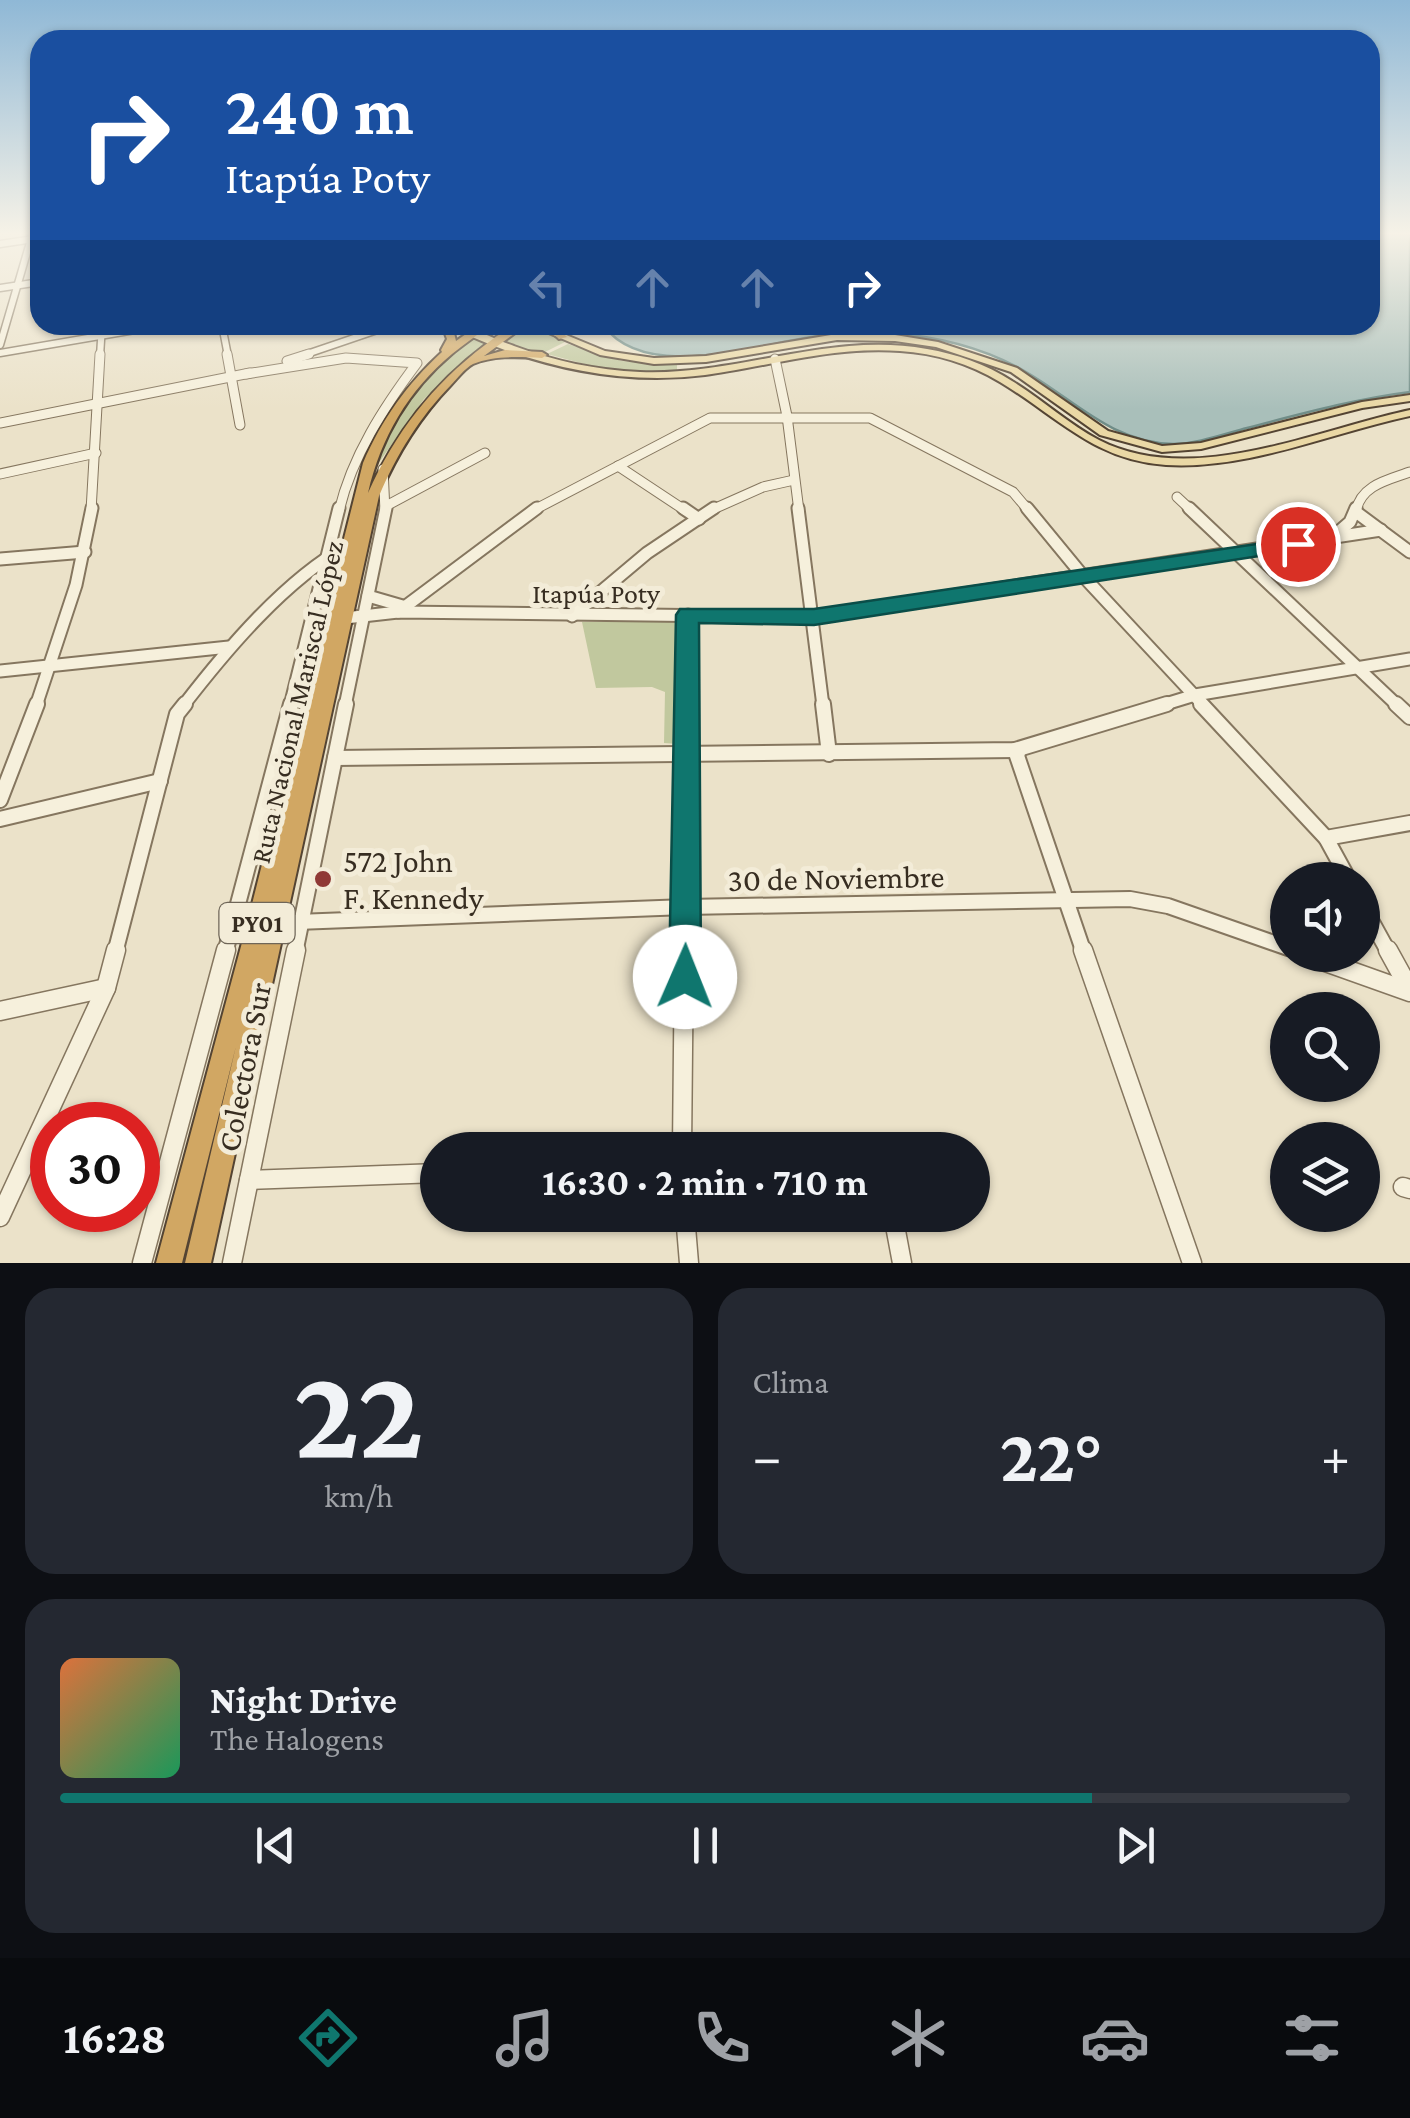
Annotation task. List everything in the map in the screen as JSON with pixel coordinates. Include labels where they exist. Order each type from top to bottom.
[{"type":"highway","points":[[440,357],[452,335]]},
{"type":"highway","name":"Ruta Nacional Mariscal López","points":[[198,1263],[266,924],[383,469],[414,422],[483,335]]},
{"type":"highway","name":"Ruta Nacional Mariscal López","points":[[169,1263],[354,616],[363,479],[381,434],[407,392],[440,357],[491,335]]},
{"type":"highway","points":[[414,422],[428,413],[473,362],[505,353],[542,355]]},
{"type":"main road","points":[[475,335],[598,370],[640,375],[692,374],[878,347],[954,359],[1010,383],[1078,435],[1103,447],[1155,461],[1215,461],[1410,413]]},
{"type":"main road","points":[[557,335],[603,353],[654,362],[706,359],[837,337],[909,339],[964,352],[1014,370],[1104,432],[1162,448],[1200,446],[1410,398]]},
{"type":"street","points":[[0,344],[16,291]]},
{"type":"street","points":[[0,353],[80,335]]},
{"type":"street","points":[[0,800],[52,666],[85,552],[96,453],[102,335]]},
{"type":"street","points":[[223,335],[240,425]]},
{"type":"street","points":[[0,424],[230,381],[364,335]]},
{"type":"street","points":[[346,358],[336,350],[347,341]]},
{"type":"street","points":[[142,1263],[268,795],[349,474],[383,410],[416,365],[413,360],[346,358],[246,374]]},
{"type":"street","points":[[775,359],[787,416],[829,754]]},
{"type":"street","points":[[368,596],[402,610],[528,513],[710,418],[870,418],[998,482],[1025,505],[1083,576],[1326,838],[1339,862]]},
{"type":"street","points":[[0,474],[96,453]]},
{"type":"street","points":[[386,506],[485,454]]},
{"type":"street","points":[[618,466],[699,519]]},
{"type":"street","name":"Colectora Sur","points":[[232,1263],[335,758],[354,616],[368,596],[360,554],[386,506],[383,469]]},
{"type":"street","points":[[1327,540],[1347,529],[1356,504],[1371,486],[1410,472]]},
{"type":"street","points":[[572,616],[636,562],[745,490],[794,480]]},
{"type":"street","points":[[1177,497],[1410,717]]},
{"type":"street","points":[[1356,512],[1410,552]]},
{"type":"street","name":"Itapúa Poty","points":[[354,616],[402,610],[572,616],[814,617],[1380,530]]},
{"type":"street","points":[[0,559],[85,552]]},
{"type":"street","points":[[0,1217],[106,988],[177,714],[230,647],[326,557],[360,554]]},
{"type":"street","points":[[682,1132],[688,615]]},
{"type":"street","points":[[0,671],[230,647]]},
{"type":"street","points":[[335,758],[1018,753],[1195,696],[1410,659]]},
{"type":"street","points":[[1018,753],[1166,1199],[1192,1263]]},
{"type":"street","points":[[0,819],[160,781]]},
{"type":"street","points":[[1326,838],[1410,823]]},
{"type":"street","name":"30 de Noviembre","points":[[266,924],[686,907],[1130,899],[1168,906],[1270,942]]},
{"type":"street","points":[[1380,937],[1410,992]]},
{"type":"street","points":[[1354,972],[1410,992]]},
{"type":"street","points":[[0,1011],[106,988]]},
{"type":"street","points":[[249,1180],[420,1174]]},
{"type":"street","points":[[686,1232],[689,1263]]},
{"type":"street","points":[[896,1232],[902,1263]]},
{"type":"green space","points":[[508,335],[551,335],[565,342],[543,353],[496,342]]},
{"type":"green space","points":[[471,337],[485,343],[424,399],[375,468],[402,412],[440,366]]},
{"type":"green space","points":[[568,344],[622,361],[677,365],[677,373],[603,369],[547,354]]},
{"type":"green space","points":[[582,622],[678,622],[678,744],[664,743],[665,692],[652,687],[596,688]]},
{"type":"water","points":[[1380,291],[1410,291],[1410,392],[1328,407],[1182,444],[1151,442],[1112,428],[1010,364],[977,350],[906,335],[1380,335]]},
{"type":"water","points":[[614,335],[830,335],[698,356],[644,352]]},
{"type":"place","name":"572 John F. Kennedy","points":[[323,879]]},
{"type":"route","points":[[685,977],[688,615],[814,617],[1298,544]]}]
